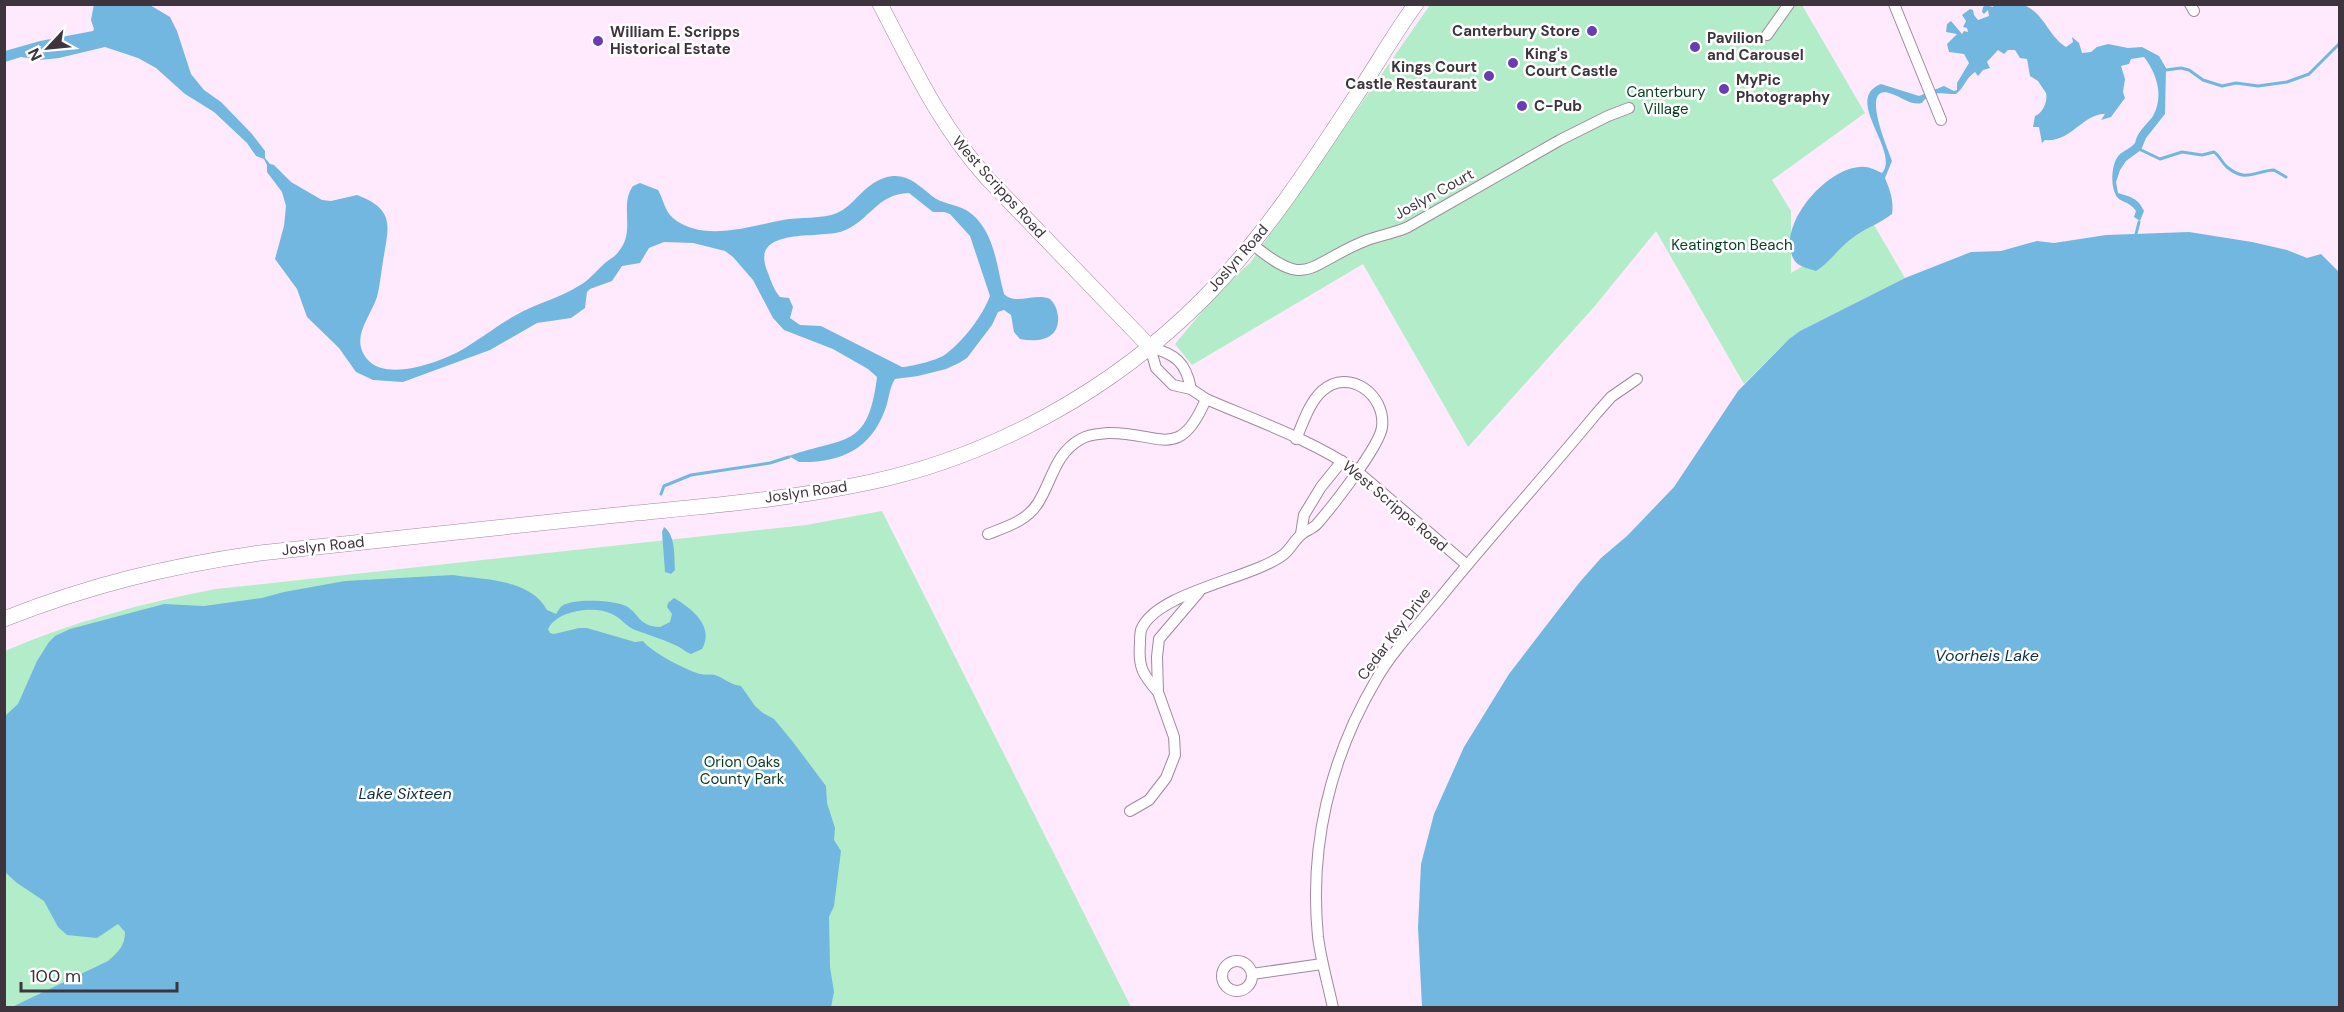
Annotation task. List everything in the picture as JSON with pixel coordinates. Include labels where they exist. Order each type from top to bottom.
[{"type":"street","name":"West Scripps Road","points":[[880,4],[935,109],[963,152],[1150,347],[1171,353],[1188,372],[1191,389]]},
{"type":"street","name":"Joslyn Road","points":[[4,619],[91,587],[197,562],[260,552],[763,499],[865,483],[943,461],[1026,426],[1100,384],[1150,347],[1206,296],[1286,201],[1416,4]]},
{"type":"street","points":[[1767,35],[1789,4]]},
{"type":"street","points":[[1894,4],[1941,120]]},
{"type":"street","name":"Joslyn Court","points":[[1252,244],[1268,257],[1291,270],[1309,270],[1318,267],[1361,243],[1394,234],[1408,227],[1569,135],[1629,108]]},
{"type":"street","name":"West Scripps Road","points":[[1150,347],[1155,368],[1173,385],[1191,389],[1206,399],[1342,461],[1357,471],[1467,565]]},
{"type":"street","name":"Cedar Key Drive","points":[[1334,1008],[1318,936],[1316,895],[1318,850],[1323,809],[1332,774],[1351,728],[1377,678],[1467,565],[1611,397],[1637,379]]},
{"type":"street","points":[[1158,692],[1145,678],[1138,661],[1141,631],[1151,616],[1171,602],[1284,555],[1301,534],[1315,527],[1357,471],[1382,429],[1380,408],[1367,389],[1353,382],[1342,382],[1323,391],[1314,401],[1296,439]]},
{"type":"street","points":[[988,534],[1006,527],[1029,513],[1038,504],[1055,465],[1081,438],[1095,434],[1116,433],[1169,441],[1184,435],[1197,420],[1206,399]]},
{"type":"street","points":[[1301,534],[1304,515],[1321,487],[1342,461]]},
{"type":"street","points":[[1130,811],[1149,800],[1166,778],[1175,755],[1174,737],[1158,692],[1156,657],[1159,639],[1200,591]]},
{"type":"street","points":[[1252,974],[1323,964]]},
{"type":"green space","points":[[1430,5],[1802,5],[1865,113],[1772,180],[1791,211],[1791,273],[1874,225],[1905,278],[1800,331],[1744,384],[1656,231],[1594,307],[1468,447],[1363,264],[1192,365],[1175,344],[1221,289],[1250,263]]},
{"type":"green space","name":"Lake Sixteen","points":[[882,511],[1131,1007],[5,1008],[5,651],[108,614],[216,589],[806,525]]},
{"type":"water","points":[[94,4],[150,5],[170,17],[191,74],[204,90],[221,102],[252,134],[265,151],[265,158],[270,164],[274,165],[291,182],[322,200],[331,201],[357,195],[379,207],[387,221],[387,239],[377,297],[363,328],[360,344],[368,360],[376,366],[399,370],[438,361],[465,348],[516,315],[582,284],[616,254],[624,243],[629,193],[633,186],[640,183],[658,190],[670,215],[685,226],[698,230],[727,231],[789,219],[831,215],[849,206],[864,190],[877,181],[891,176],[904,177],[916,183],[936,199],[966,210],[976,218],[989,237],[1004,294],[1014,299],[1044,297],[1050,299],[1056,309],[1058,324],[1056,330],[1047,338],[1020,339],[1014,332],[1011,315],[1004,310],[998,312],[992,325],[967,358],[946,369],[895,379],[879,424],[862,444],[840,457],[814,462],[799,462],[789,456],[839,441],[860,429],[873,401],[877,377],[868,369],[833,349],[784,330],[773,318],[753,280],[733,257],[725,251],[693,243],[664,242],[649,248],[640,263],[622,266],[612,281],[590,289],[587,292],[585,308],[571,318],[537,323],[490,350],[403,382],[373,380],[356,372],[339,348],[307,317],[297,289],[275,259],[284,226],[286,206],[282,192],[267,172],[264,159],[256,156],[247,143],[214,112],[185,94],[156,68],[138,58],[105,47],[59,58],[40,60],[21,57],[5,62],[5,51],[40,41],[93,31],[91,20]],"holes":[[[909,193],[933,212],[950,214],[970,236],[990,296],[971,329],[943,356],[902,367],[821,326],[800,325],[790,318],[793,307],[789,298],[780,297],[774,288],[764,258],[768,247],[776,241],[789,237],[843,231],[852,227],[881,203],[898,195]]]},
{"type":"water","points":[[2017,4],[2033,10],[2059,42],[2066,47],[2073,42],[2072,37],[2079,43],[2082,53],[2091,52],[2097,47],[2108,44],[2128,48],[2142,47],[2159,56],[2166,68],[2165,114],[2146,138],[2141,150],[2126,161],[2116,182],[2118,193],[2134,199],[2142,207],[2144,211],[2140,221],[2134,217],[2136,211],[2117,197],[2112,176],[2116,159],[2135,143],[2142,128],[2153,116],[2158,101],[2158,85],[2144,57],[2131,59],[2129,64],[2121,66],[2125,79],[2123,92],[2125,98],[2111,117],[2101,120],[2105,114],[2097,115],[2062,137],[2045,140],[2042,143],[2039,127],[2033,127],[2035,116],[2044,106],[2046,93],[2038,81],[2030,76],[2027,59],[2020,58],[2015,50],[2008,50],[2004,54],[1998,50],[1987,62],[1990,68],[1983,70],[1978,76],[1975,72],[1956,94],[1933,94],[1918,104],[1892,94],[1882,93],[1877,97],[1876,106],[1881,131],[1892,161],[1885,178],[1891,196],[1892,214],[1851,239],[1816,271],[1797,263],[1793,258],[1790,244],[1792,230],[1808,200],[1833,177],[1847,170],[1866,167],[1882,173],[1886,164],[1884,152],[1869,113],[1867,101],[1871,91],[1881,84],[1919,96],[1944,86],[1954,91],[1957,90],[1957,83],[1969,63],[1964,54],[1949,52],[1947,44],[1957,34],[1946,32],[1947,24],[1951,21],[1962,34],[1964,31],[1968,32],[1967,28],[1963,27],[1966,21],[1962,15],[1970,9],[1973,10],[1978,20],[1989,16],[1988,10],[1984,14],[1982,12],[1986,5],[1993,7],[1994,5]]},
{"type":"water","name":"Voorheis Lake","points":[[2189,232],[2252,242],[2287,250],[2307,258],[2321,254],[2339,272],[2339,1007],[1422,1007],[1418,927],[1421,864],[1434,814],[1464,747],[1509,674],[1579,583],[1601,558],[1627,536],[1674,487],[1738,391],[1789,339],[1800,331],[1905,278],[1971,252],[2001,251],[2037,241],[2054,243],[2106,235]]},
{"type":"water","points":[[664,527],[671,536],[674,547],[675,570],[671,574],[665,572],[662,532]]},
{"type":"water","name":"Lake Sixteen","points":[[453,575],[518,586],[539,600],[547,610],[556,614],[567,603],[612,602],[631,609],[643,622],[660,627],[670,622],[672,614],[667,607],[674,598],[694,612],[706,633],[702,649],[691,654],[670,643],[632,629],[605,611],[577,611],[559,617],[548,629],[554,634],[587,628],[635,642],[643,641],[661,655],[686,669],[700,674],[715,675],[741,686],[755,706],[774,719],[826,786],[827,803],[835,828],[834,840],[841,851],[834,906],[829,917],[830,967],[834,992],[831,1007],[12,1007],[108,961],[120,948],[125,937],[125,932],[118,924],[97,938],[67,935],[58,927],[44,901],[5,872],[5,716],[18,704],[37,661],[55,636],[70,629],[164,604],[204,606],[262,598],[345,581]]},
{"type":"waterway","points":[[2166,70],[2181,68],[2189,70],[2203,80],[2222,86],[2236,83],[2258,86],[2287,82],[2309,74],[2340,43]]},
{"type":"waterway","points":[[2141,150],[2160,159],[2182,152],[2202,155],[2214,152],[2234,172],[2250,175],[2274,170],[2286,177]]},
{"type":"waterway","points":[[2136,234],[2139,222]]},
{"type":"waterway","points":[[661,494],[664,486],[691,475],[770,463],[789,457]]},
{"type":"place","name":"Canterbury Store","points":[[1592,31]]},
{"type":"place","name":"William E. Scripps Historical Estate","points":[[598,41]]},
{"type":"place","name":"Pavilion and Carousel","points":[[1695,47]]},
{"type":"place","name":"King's Court Castle","points":[[1513,63]]},
{"type":"place","name":"Kings Court Castle Restaurant","points":[[1489,76]]},
{"type":"place","name":"MyPic Photography","points":[[1724,89]]},
{"type":"place","name":"C-Pub","points":[[1522,106]]},
{"type":"park label","name":"Canterbury Village","points":[[1666,100]]},
{"type":"park label","name":"Keatington Beach","points":[[1732,245]]},
{"type":"park label","name":"Orion Oaks County Park","points":[[742,770]]}]
